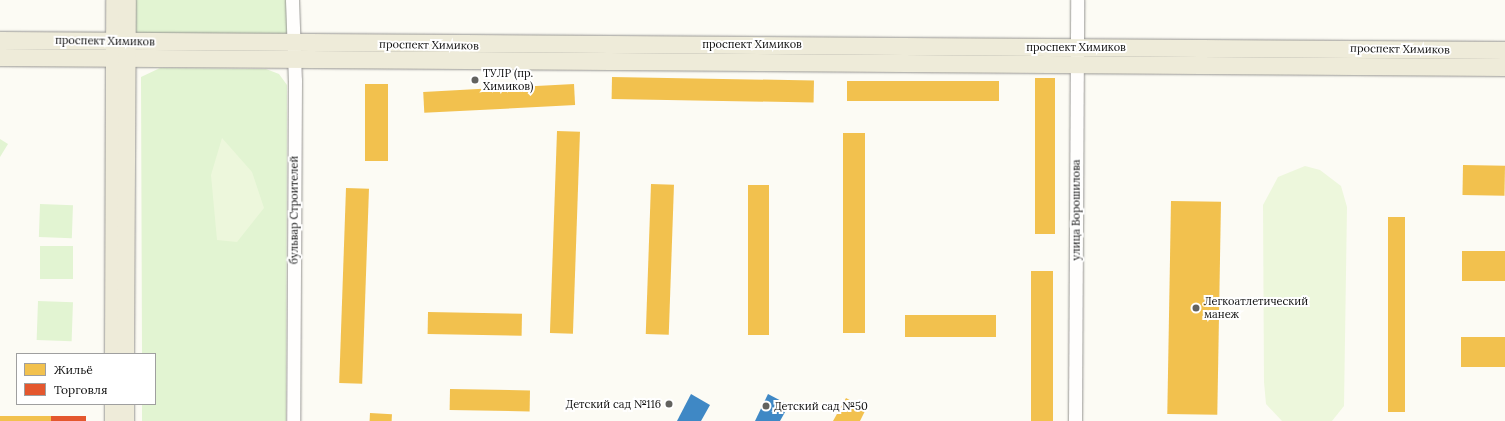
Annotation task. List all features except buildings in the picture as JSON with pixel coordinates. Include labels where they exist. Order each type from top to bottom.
[{"type":"main road","points":[[114,0],[120,49],[125,353]]},
{"type":"main road","points":[[113,353],[120,49],[127,0]]},
{"type":"main road","name":"проспект Химиков","points":[[0,40],[120,49],[1077,64],[1505,67]]},
{"type":"main road","name":"проспект Химиков","points":[[295,52],[793,43],[1077,47],[1505,50]]},
{"type":"main road","name":"проспект Химиков","points":[[0,57],[120,49]]},
{"type":"main road","points":[[113,405],[113,421]]},
{"type":"main road","points":[[125,405],[125,421]]},
{"type":"street","name":"бульвар Строителей","points":[[292,0],[295,52],[293,421]]},
{"type":"street","name":"улица Ворошилова","points":[[1074,421],[1077,0]]},
{"type":"green space","points":[[127,0],[292,0],[292,42],[127,42]]},
{"type":"green space","points":[[160,68],[266,69],[279,74],[287,85],[286,421],[142,421],[142,405],[156,405],[156,353],[142,353],[141,77]]},
{"type":"green space","points":[[222,138],[252,172],[264,208],[237,242],[217,240],[211,175]]},
{"type":"green space","points":[[0,139],[8,144],[0,157]]},
{"type":"green space","points":[[1305,166],[1320,170],[1341,186],[1347,207],[1344,406],[1332,421],[1282,421],[1266,404],[1264,382],[1263,205],[1278,177]]},
{"type":"green space","points":[[40,204],[73,205],[72,238],[39,237]]},
{"type":"green space","points":[[40,246],[73,246],[73,279],[40,279]]},
{"type":"green space","points":[[38,301],[73,302],[72,341],[37,340]]},
{"type":"place","name":"ТУЛР (пр. Химиков)","points":[[475,80]]},
{"type":"place","name":"Легкоатлетический манеж","points":[[1196,308]]},
{"type":"place","name":"Детский сад №116","points":[[669,404]]},
{"type":"place","name":"Детский сад №50","points":[[766,406]]}]
